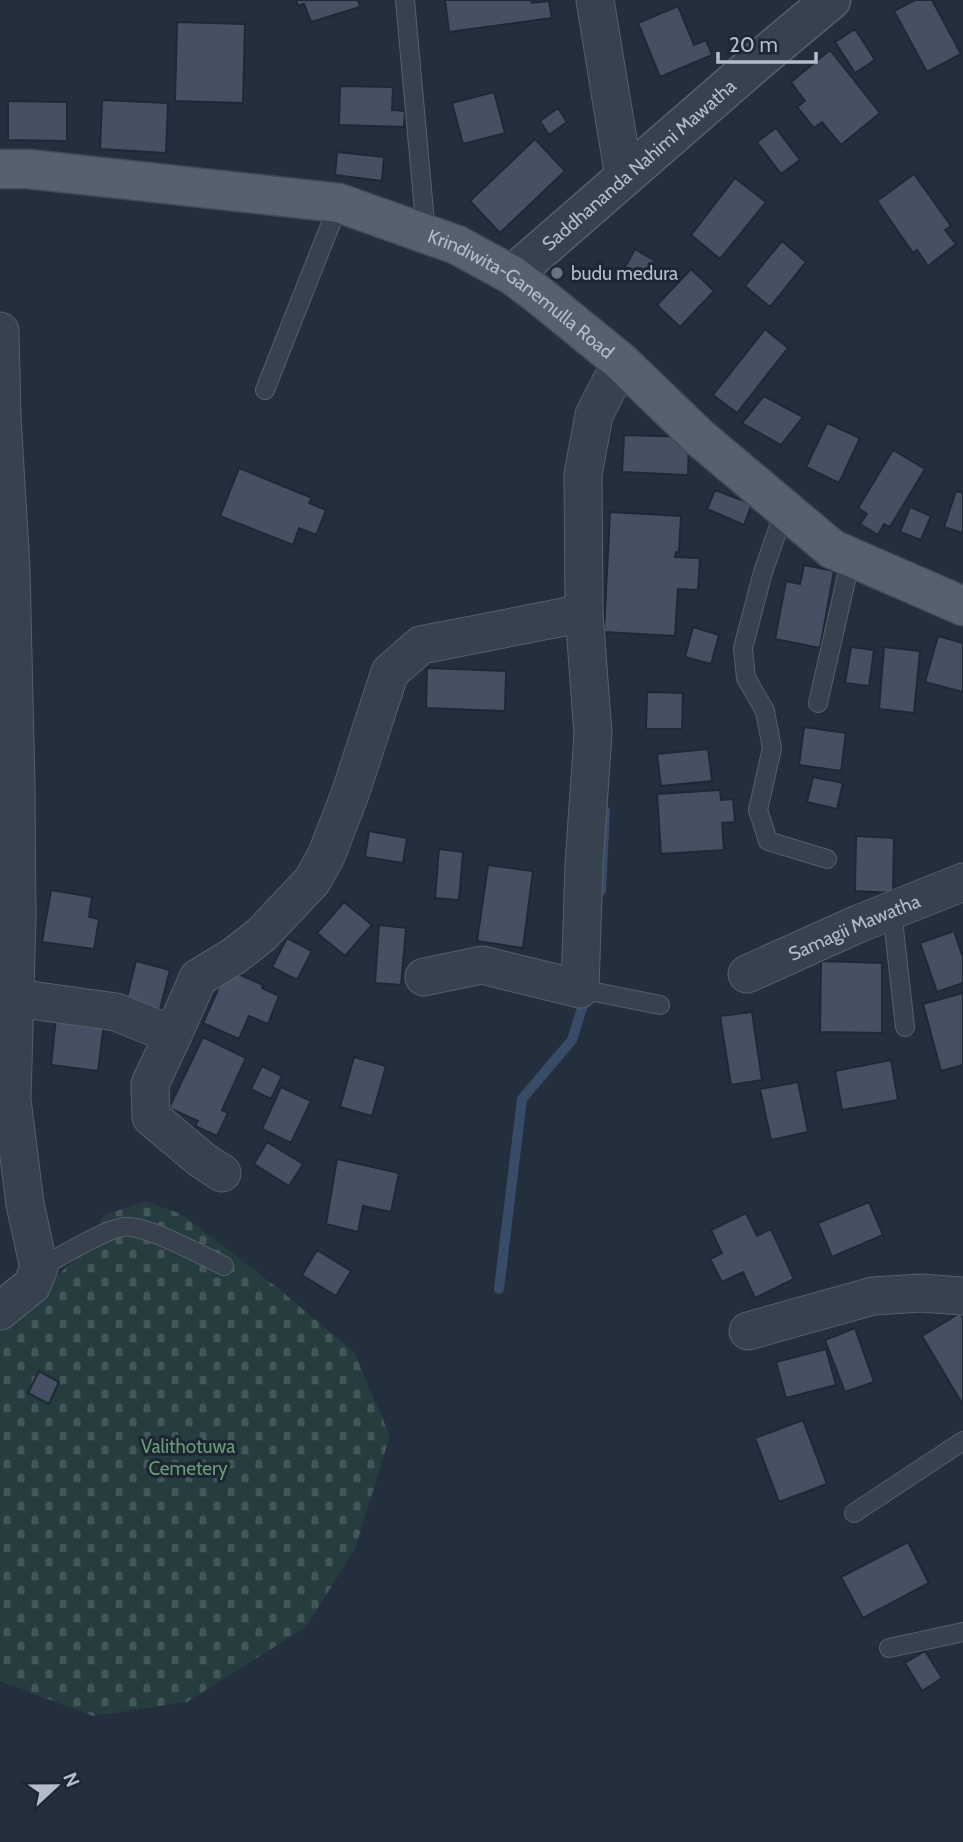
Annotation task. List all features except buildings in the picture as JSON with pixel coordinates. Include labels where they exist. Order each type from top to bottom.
[{"type":"main road","name":"Krindiwita-Ganemulla Road","points":[[0,169],[28,169],[339,203],[457,245],[512,275],[621,362],[700,438],[832,550],[963,606]]},
{"type":"street","points":[[596,0],[624,177]]},
{"type":"street","name":"Saddhananda Nahimi Mawatha","points":[[512,275],[831,0]]},
{"type":"street","points":[[0,331],[11,569],[17,878],[12,1100],[25,1204],[39,1268],[32,1285],[0,1311]]},
{"type":"street","points":[[424,977],[482,965],[580,989],[584,865],[593,734],[584,613],[583,474],[594,415],[621,362]]},
{"type":"street","points":[[222,1173],[150,1117],[150,1084],[198,978],[234,956],[261,935],[312,881],[326,856],[350,794],[390,672],[421,645],[584,613]]},
{"type":"street","name":"Samagii Mawatha","points":[[747,974],[963,882]]},
{"type":"street","points":[[16,998],[116,1012],[173,1035]]},
{"type":"street","points":[[748,1331],[873,1296],[921,1293],[963,1296]]},
{"type":"lane","points":[[405,0],[426,233]]},
{"type":"lane","points":[[265,390],[339,203]]},
{"type":"lane","points":[[785,509],[763,572],[743,648],[746,678],[765,711],[772,748],[758,810],[768,841],[827,859]]},
{"type":"lane","points":[[818,704],[851,558]]},
{"type":"lane","points":[[892,911],[905,1027]]},
{"type":"lane","points":[[580,989],[660,1005]]},
{"type":"lane","points":[[39,1268],[88,1242],[124,1227],[159,1234],[224,1266]]},
{"type":"lane","points":[[854,1513],[963,1441]]},
{"type":"lane","points":[[889,1648],[963,1632]]},
{"type":"green space","name":"Valithotuwa Cemetery","points":[[145,1201],[181,1214],[275,1286],[354,1352],[390,1436],[355,1549],[306,1627],[187,1702],[93,1716],[0,1681],[0,1320],[46,1286],[80,1255],[103,1216]]},
{"type":"waterway","points":[[601,891],[605,811]]},
{"type":"waterway","points":[[499,1289],[522,1099],[572,1040],[586,995]]},
{"type":"place","name":"budu medura","points":[[557,273]]}]
